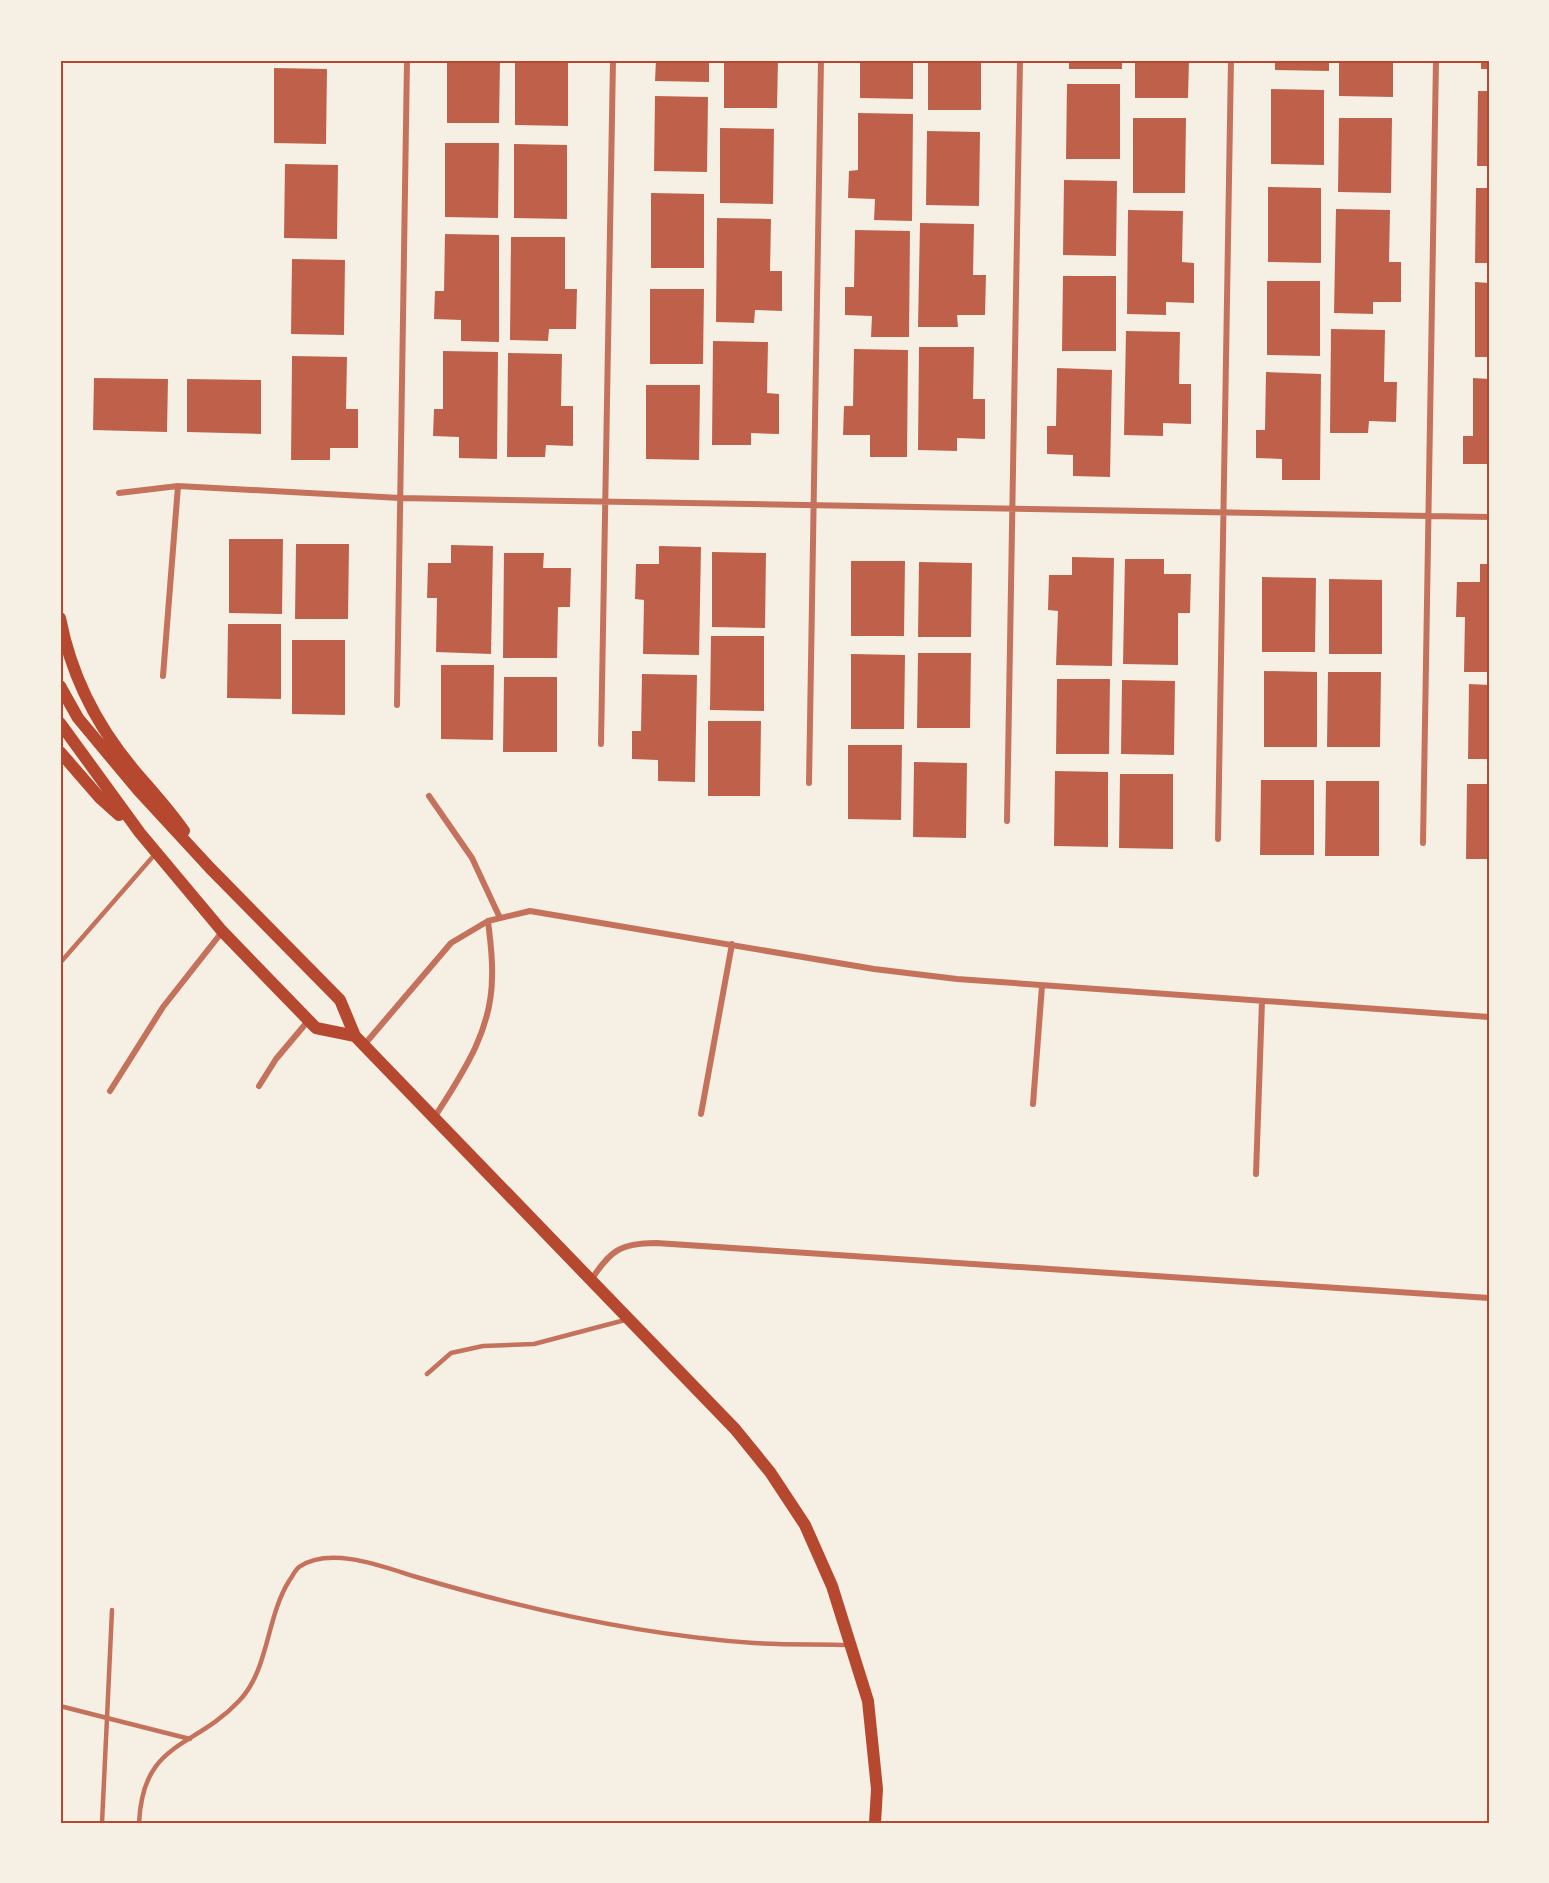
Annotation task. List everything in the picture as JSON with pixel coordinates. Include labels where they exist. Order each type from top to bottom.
[{"type":"main road","points":[[60,618],[65,645],[78,681],[96,717],[133,768],[170,810],[210,868]]},
{"type":"main road","points":[[60,686],[78,717],[210,868],[340,1000],[360,1041],[735,1429],[770,1472],[805,1525],[832,1586],[852,1645],[868,1701],[877,1789],[875,1823]]},
{"type":"main road","points":[[61,725],[140,833],[222,931],[316,1028],[360,1041]]},
{"type":"main road","points":[[60,752],[100,798],[140,833]]},
{"type":"street","points":[[397,705],[407,60]]},
{"type":"street","points":[[601,744],[613,60]]},
{"type":"street","points":[[809,783],[821,60]]},
{"type":"street","points":[[1007,821],[1020,60]]},
{"type":"street","points":[[1218,839],[1231,60]]},
{"type":"street","points":[[1423,843],[1436,60]]},
{"type":"street","points":[[163,676],[178,486]]},
{"type":"street","points":[[119,493],[178,486],[400,498],[1489,517]]},
{"type":"street","points":[[429,796],[472,858],[500,918]]},
{"type":"street","points":[[360,1041],[452,943],[488,921],[530,911],[874,969],[957,979],[1489,1017]]},
{"type":"street","points":[[434,1118],[474,1053],[487,1018],[492,978],[488,921]]},
{"type":"street","points":[[110,1091],[163,1007],[222,931]]},
{"type":"street","points":[[701,1114],[732,944]]},
{"type":"street","points":[[1033,1104],[1042,986]]},
{"type":"street","points":[[1256,1174],[1262,1001]]},
{"type":"street","points":[[259,1086],[276,1059],[308,1021]]},
{"type":"street","points":[[591,1281],[609,1256],[621,1247],[656,1243],[1489,1298]]},
{"type":"lane","points":[[60,963],[156,853]]},
{"type":"lane","points":[[427,1374],[451,1353],[483,1346],[534,1344],[628,1319]]},
{"type":"lane","points":[[139,1823],[146,1780],[165,1754],[223,1718],[243,1697],[255,1677],[279,1598],[298,1567],[321,1558],[358,1559],[487,1598],[638,1630],[754,1643],[852,1645]]},
{"type":"lane","points":[[102,1823],[112,1610]]},
{"type":"lane","points":[[60,1706],[190,1738]]},
{"type":"building","points":[[447,60],[500,60],[499,123],[447,123]]},
{"type":"building","points":[[515,60],[568,60],[568,126],[515,125]]},
{"type":"building","points":[[656,60],[709,60],[709,82],[655,81]]},
{"type":"building","points":[[724,60],[778,60],[777,108],[724,108]]},
{"type":"building","points":[[860,60],[913,60],[913,99],[860,98]]},
{"type":"building","points":[[928,60],[981,60],[981,110],[928,110]]},
{"type":"building","points":[[1069,60],[1122,60],[1122,69],[1069,69]]},
{"type":"building","points":[[1135,60],[1189,60],[1188,98],[1135,98]]},
{"type":"building","points":[[1275,60],[1329,60],[1329,71],[1275,70]]},
{"type":"building","points":[[1339,60],[1393,60],[1393,97],[1339,96]]},
{"type":"building","points":[[1481,60],[1489,60],[1489,69],[1481,69]]},
{"type":"building","points":[[274,68],[327,69],[326,144],[274,143]]},
{"type":"building","points":[[1067,84],[1120,84],[1120,159],[1066,159]]},
{"type":"building","points":[[1271,89],[1324,90],[1324,165],[1271,164]]},
{"type":"building","points":[[1478,91],[1489,91],[1489,166],[1477,166]]},
{"type":"building","points":[[655,96],[708,97],[707,172],[654,171]]},
{"type":"building","points":[[858,113],[913,114],[912,221],[874,220],[875,199],[848,198],[849,171],[858,170]]},
{"type":"building","points":[[1133,118],[1186,118],[1185,193],[1133,193]]},
{"type":"building","points":[[1339,118],[1392,118],[1391,193],[1338,192]]},
{"type":"building","points":[[720,128],[774,129],[773,204],[720,203]]},
{"type":"building","points":[[927,131],[980,132],[979,206],[926,205]]},
{"type":"building","points":[[445,143],[499,143],[498,218],[445,217]]},
{"type":"building","points":[[514,144],[567,145],[567,219],[514,218]]},
{"type":"building","points":[[285,164],[338,165],[337,239],[284,238]]},
{"type":"building","points":[[1064,180],[1117,181],[1116,256],[1063,255]]},
{"type":"building","points":[[1268,187],[1321,188],[1321,263],[1268,262]]},
{"type":"building","points":[[1476,188],[1489,188],[1489,263],[1475,263]]},
{"type":"building","points":[[651,193],[704,194],[704,268],[651,268]]},
{"type":"building","points":[[1336,209],[1390,210],[1389,262],[1401,262],[1401,302],[1373,302],[1373,314],[1334,313]]},
{"type":"building","points":[[1128,210],[1183,211],[1182,262],[1194,263],[1194,303],[1166,302],[1166,315],[1127,314]]},
{"type":"building","points":[[717,218],[771,219],[770,271],[782,271],[782,311],[755,310],[754,323],[716,322]]},
{"type":"building","points":[[920,223],[974,224],[973,275],[986,275],[985,315],[957,315],[958,327],[918,327]]},
{"type":"building","points":[[855,230],[910,231],[909,337],[871,337],[872,316],[845,315],[845,287],[854,287]]},
{"type":"building","points":[[445,234],[499,235],[499,342],[461,341],[461,320],[434,319],[435,291],[444,291]]},
{"type":"building","points":[[511,237],[565,237],[565,289],[577,289],[576,329],[549,329],[548,341],[510,340]]},
{"type":"building","points":[[292,259],[345,260],[344,335],[291,334]]},
{"type":"building","points":[[1063,276],[1116,276],[1116,351],[1062,351]]},
{"type":"building","points":[[1267,281],[1320,281],[1320,356],[1267,355]]},
{"type":"building","points":[[1475,282],[1489,283],[1489,357],[1475,357]]},
{"type":"building","points":[[650,289],[704,289],[703,364],[650,364]]},
{"type":"building","points":[[1331,329],[1385,330],[1384,382],[1397,382],[1396,422],[1369,421],[1368,433],[1330,433]]},
{"type":"building","points":[[1126,331],[1180,332],[1179,384],[1191,384],[1191,424],[1163,423],[1163,436],[1124,435]]},
{"type":"building","points":[[713,341],[768,342],[767,393],[779,394],[779,434],[751,433],[751,445],[712,445]]},
{"type":"building","points":[[919,347],[974,347],[973,399],[985,399],[985,439],[957,438],[957,451],[918,450]]},
{"type":"building","points":[[854,349],[908,350],[907,457],[870,457],[870,435],[843,435],[844,406],[853,406]]},
{"type":"building","points":[[443,351],[498,352],[497,459],[459,458],[459,437],[433,436],[434,409],[443,409]]},
{"type":"building","points":[[508,353],[562,354],[561,406],[573,406],[573,446],[546,445],[545,457],[507,457]]},
{"type":"building","points":[[292,356],[347,357],[346,409],[358,409],[358,448],[330,448],[330,460],[291,460]]},
{"type":"building","points":[[1057,368],[1112,370],[1110,477],[1073,476],[1073,455],[1047,454],[1047,426],[1056,426]]},
{"type":"building","points":[[1266,372],[1321,374],[1320,480],[1282,480],[1282,459],[1256,458],[1256,430],[1265,430]]},
{"type":"building","points":[[94,378],[168,379],[167,432],[93,430]]},
{"type":"building","points":[[1473,378],[1489,379],[1489,464],[1463,464],[1463,436],[1473,436]]},
{"type":"building","points":[[187,379],[261,380],[261,434],[187,432]]},
{"type":"building","points":[[646,385],[700,385],[699,460],[646,459]]},
{"type":"building","points":[[229,539],[283,539],[282,614],[229,613]]},
{"type":"building","points":[[296,544],[349,544],[348,619],[295,619]]},
{"type":"building","points":[[451,545],[493,546],[491,654],[436,652],[437,598],[427,598],[428,563],[451,563]]},
{"type":"building","points":[[659,546],[701,547],[699,655],[643,654],[644,600],[635,599],[636,564],[659,564]]},
{"type":"building","points":[[712,552],[766,553],[765,628],[712,627]]},
{"type":"building","points":[[504,553],[544,553],[543,568],[571,568],[570,607],[558,607],[557,658],[503,658]]},
{"type":"building","points":[[1072,557],[1114,558],[1112,666],[1056,665],[1058,611],[1048,610],[1049,575],[1072,575]]},
{"type":"building","points":[[1125,559],[1164,559],[1164,574],[1191,574],[1190,613],[1178,613],[1178,665],[1123,664]]},
{"type":"building","points":[[851,561],[905,561],[904,636],[851,636]]},
{"type":"building","points":[[919,562],[972,563],[971,637],[918,637]]},
{"type":"building","points":[[1480,564],[1489,564],[1489,672],[1464,672],[1465,617],[1456,617],[1457,582],[1480,582]]},
{"type":"building","points":[[1262,577],[1316,578],[1315,652],[1262,652]]},
{"type":"building","points":[[1329,579],[1382,580],[1382,654],[1329,654]]},
{"type":"building","points":[[228,624],[281,624],[281,699],[227,698]]},
{"type":"building","points":[[711,636],[764,636],[764,711],[710,710]]},
{"type":"building","points":[[292,640],[345,640],[345,715],[292,714]]},
{"type":"building","points":[[918,653],[971,653],[970,728],[917,728]]},
{"type":"building","points":[[851,654],[905,655],[904,729],[851,729]]},
{"type":"building","points":[[441,665],[494,665],[493,740],[441,739]]},
{"type":"building","points":[[1264,671],[1317,672],[1317,747],[1264,747]]},
{"type":"building","points":[[1328,672],[1381,672],[1380,747],[1327,747]]},
{"type":"building","points":[[642,674],[697,675],[695,782],[658,781],[658,760],[632,759],[632,731],[641,731]]},
{"type":"building","points":[[504,677],[557,677],[557,752],[503,752]]},
{"type":"building","points":[[1057,679],[1110,679],[1109,754],[1056,754]]},
{"type":"building","points":[[1122,680],[1175,681],[1174,755],[1121,754]]},
{"type":"building","points":[[1469,684],[1489,685],[1489,759],[1468,759]]},
{"type":"building","points":[[708,721],[761,721],[760,796],[708,796]]},
{"type":"building","points":[[848,745],[902,745],[901,820],[848,819]]},
{"type":"building","points":[[914,762],[967,763],[966,838],[913,837]]},
{"type":"building","points":[[1055,771],[1108,772],[1108,847],[1054,846]]},
{"type":"building","points":[[1120,774],[1173,774],[1173,849],[1119,848]]},
{"type":"building","points":[[1261,780],[1314,780],[1314,855],[1260,855]]},
{"type":"building","points":[[1326,781],[1379,781],[1379,856],[1325,856]]},
{"type":"building","points":[[1467,784],[1489,784],[1489,859],[1466,859]]}]
